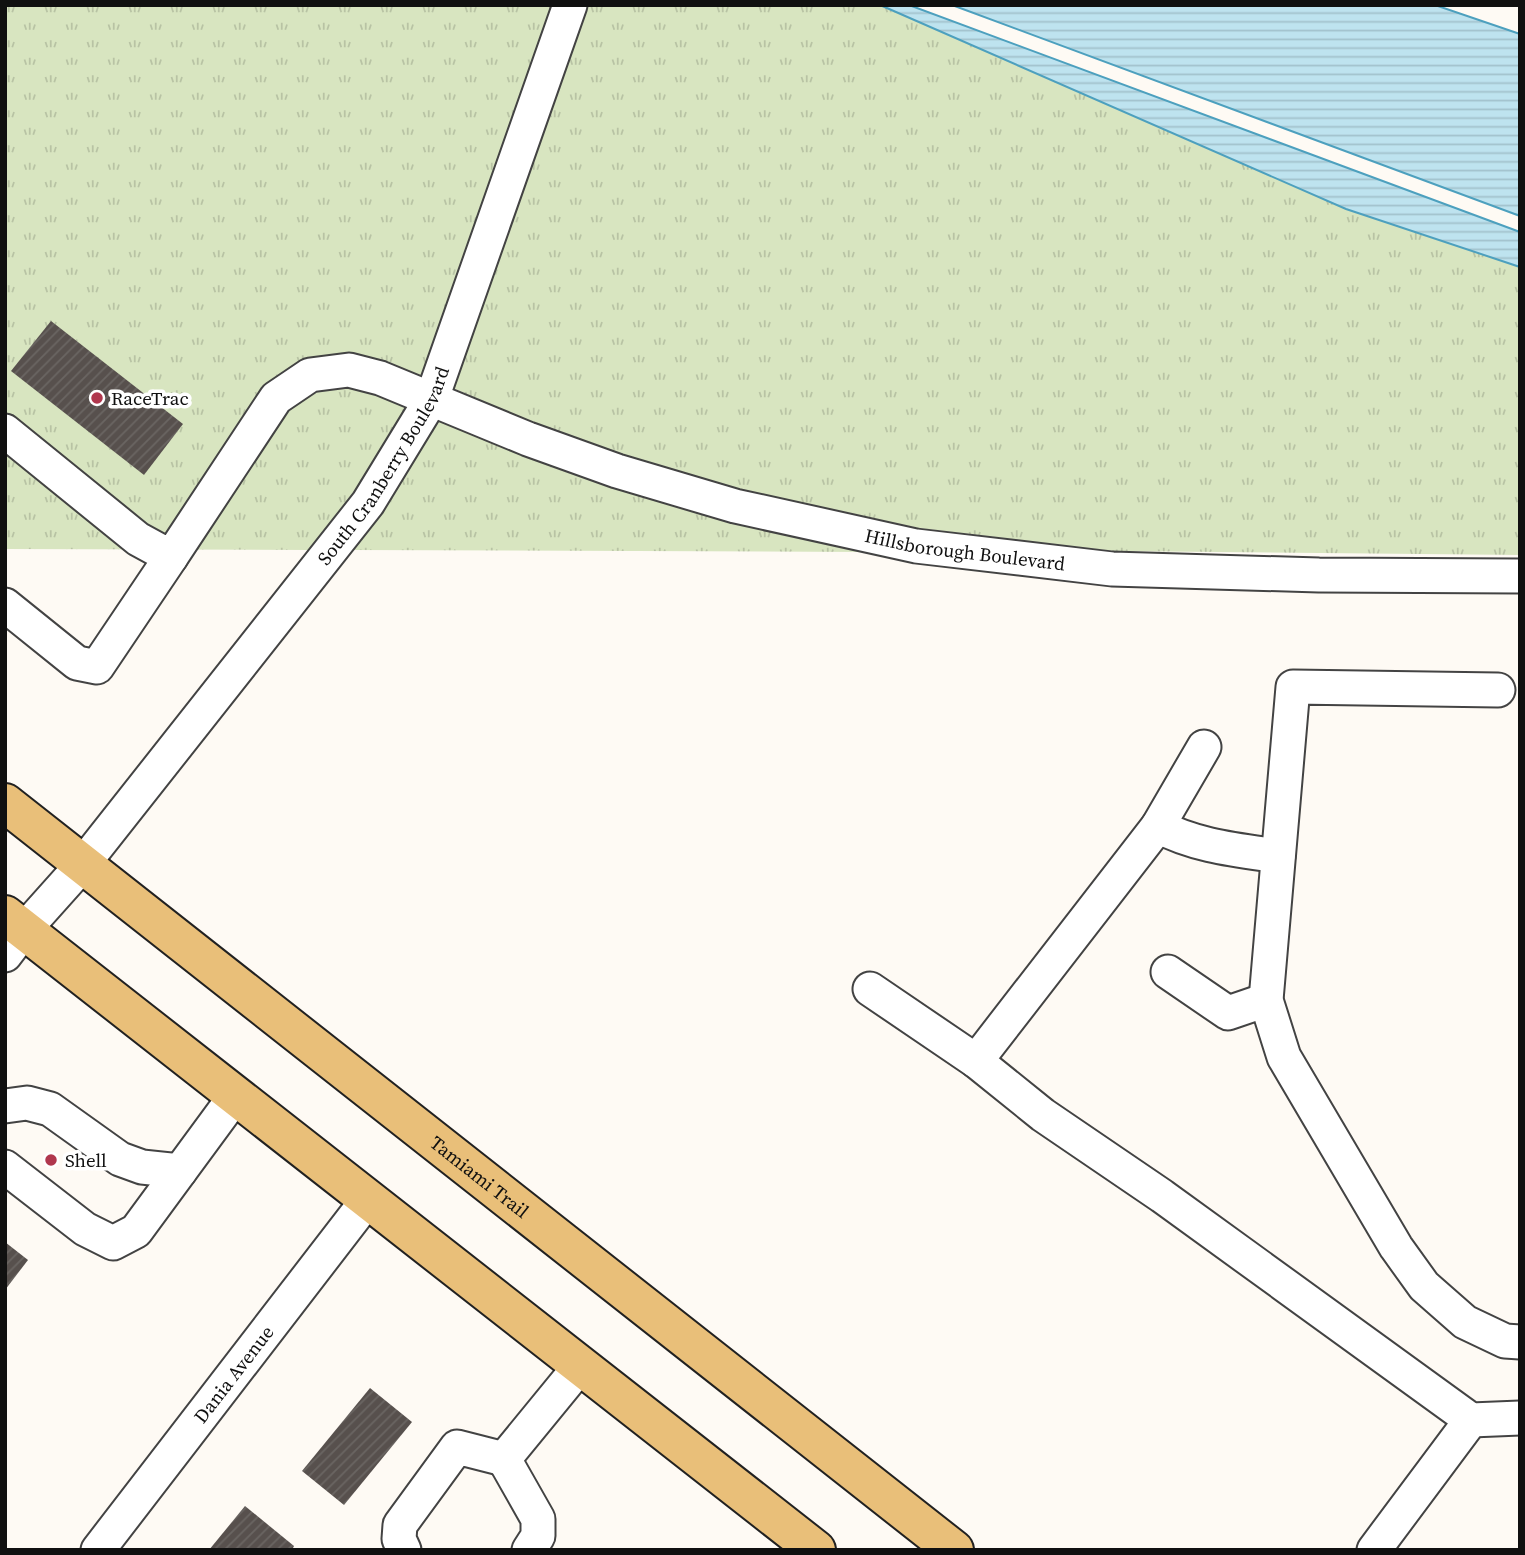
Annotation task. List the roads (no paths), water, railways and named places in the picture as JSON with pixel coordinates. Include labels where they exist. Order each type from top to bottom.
[{"type":"main road","name":"Tamiami Trail","points":[[5,803],[954,1550]]},
{"type":"main road","points":[[11,933],[236,1095],[816,1550]]},
{"type":"street","name":"South Cranberry Boulevard","points":[[11,933],[83,864],[368,503],[432,398],[570,5]]},
{"type":"street","name":"Hillsborough Boulevard","points":[[5,605],[77,663],[97,667],[276,398],[310,375],[349,370],[380,378],[528,439],[630,475],[735,506],[916,545],[1112,569],[1319,575],[1520,576]]},
{"type":"street","points":[[5,431],[138,539],[171,557]]},
{"type":"street","points":[[1498,690],[1293,687],[1266,1000],[1284,1057],[1396,1247],[1424,1286],[1465,1322],[1505,1341],[1520,1342]]},
{"type":"street","points":[[976,1061],[1158,826],[1204,747]]},
{"type":"street","points":[[1158,826],[1181,839],[1278,856]]},
{"type":"street","points":[[1168,972],[1228,1013],[1266,1000]]},
{"type":"street","points":[[870,989],[976,1061],[1043,1115],[1161,1196],[1471,1420],[1520,1418]]},
{"type":"street","points":[[5,1167],[85,1229],[113,1243],[136,1231],[236,1095]]},
{"type":"street","points":[[5,1106],[27,1103],[50,1109],[120,1159],[142,1167],[180,1171]]},
{"type":"street","name":"Dania Avenue","points":[[98,1550],[369,1198]]},
{"type":"street","points":[[504,1459],[581,1365]]},
{"type":"street","points":[[1374,1550],[1471,1420]]},
{"type":"street","points":[[404,1550],[399,1539],[400,1525],[457,1447],[504,1459],[538,1519],[538,1536],[529,1550]]},
{"type":"water","points":[[880,5],[909,5],[1520,232],[1520,267],[1346,209]]},
{"type":"water","points":[[952,5],[1435,5],[1520,34],[1520,216]]},
{"type":"place","name":"RaceTrac","points":[[97,398]]},
{"type":"place","name":"Shell","points":[[51,1160]]}]
